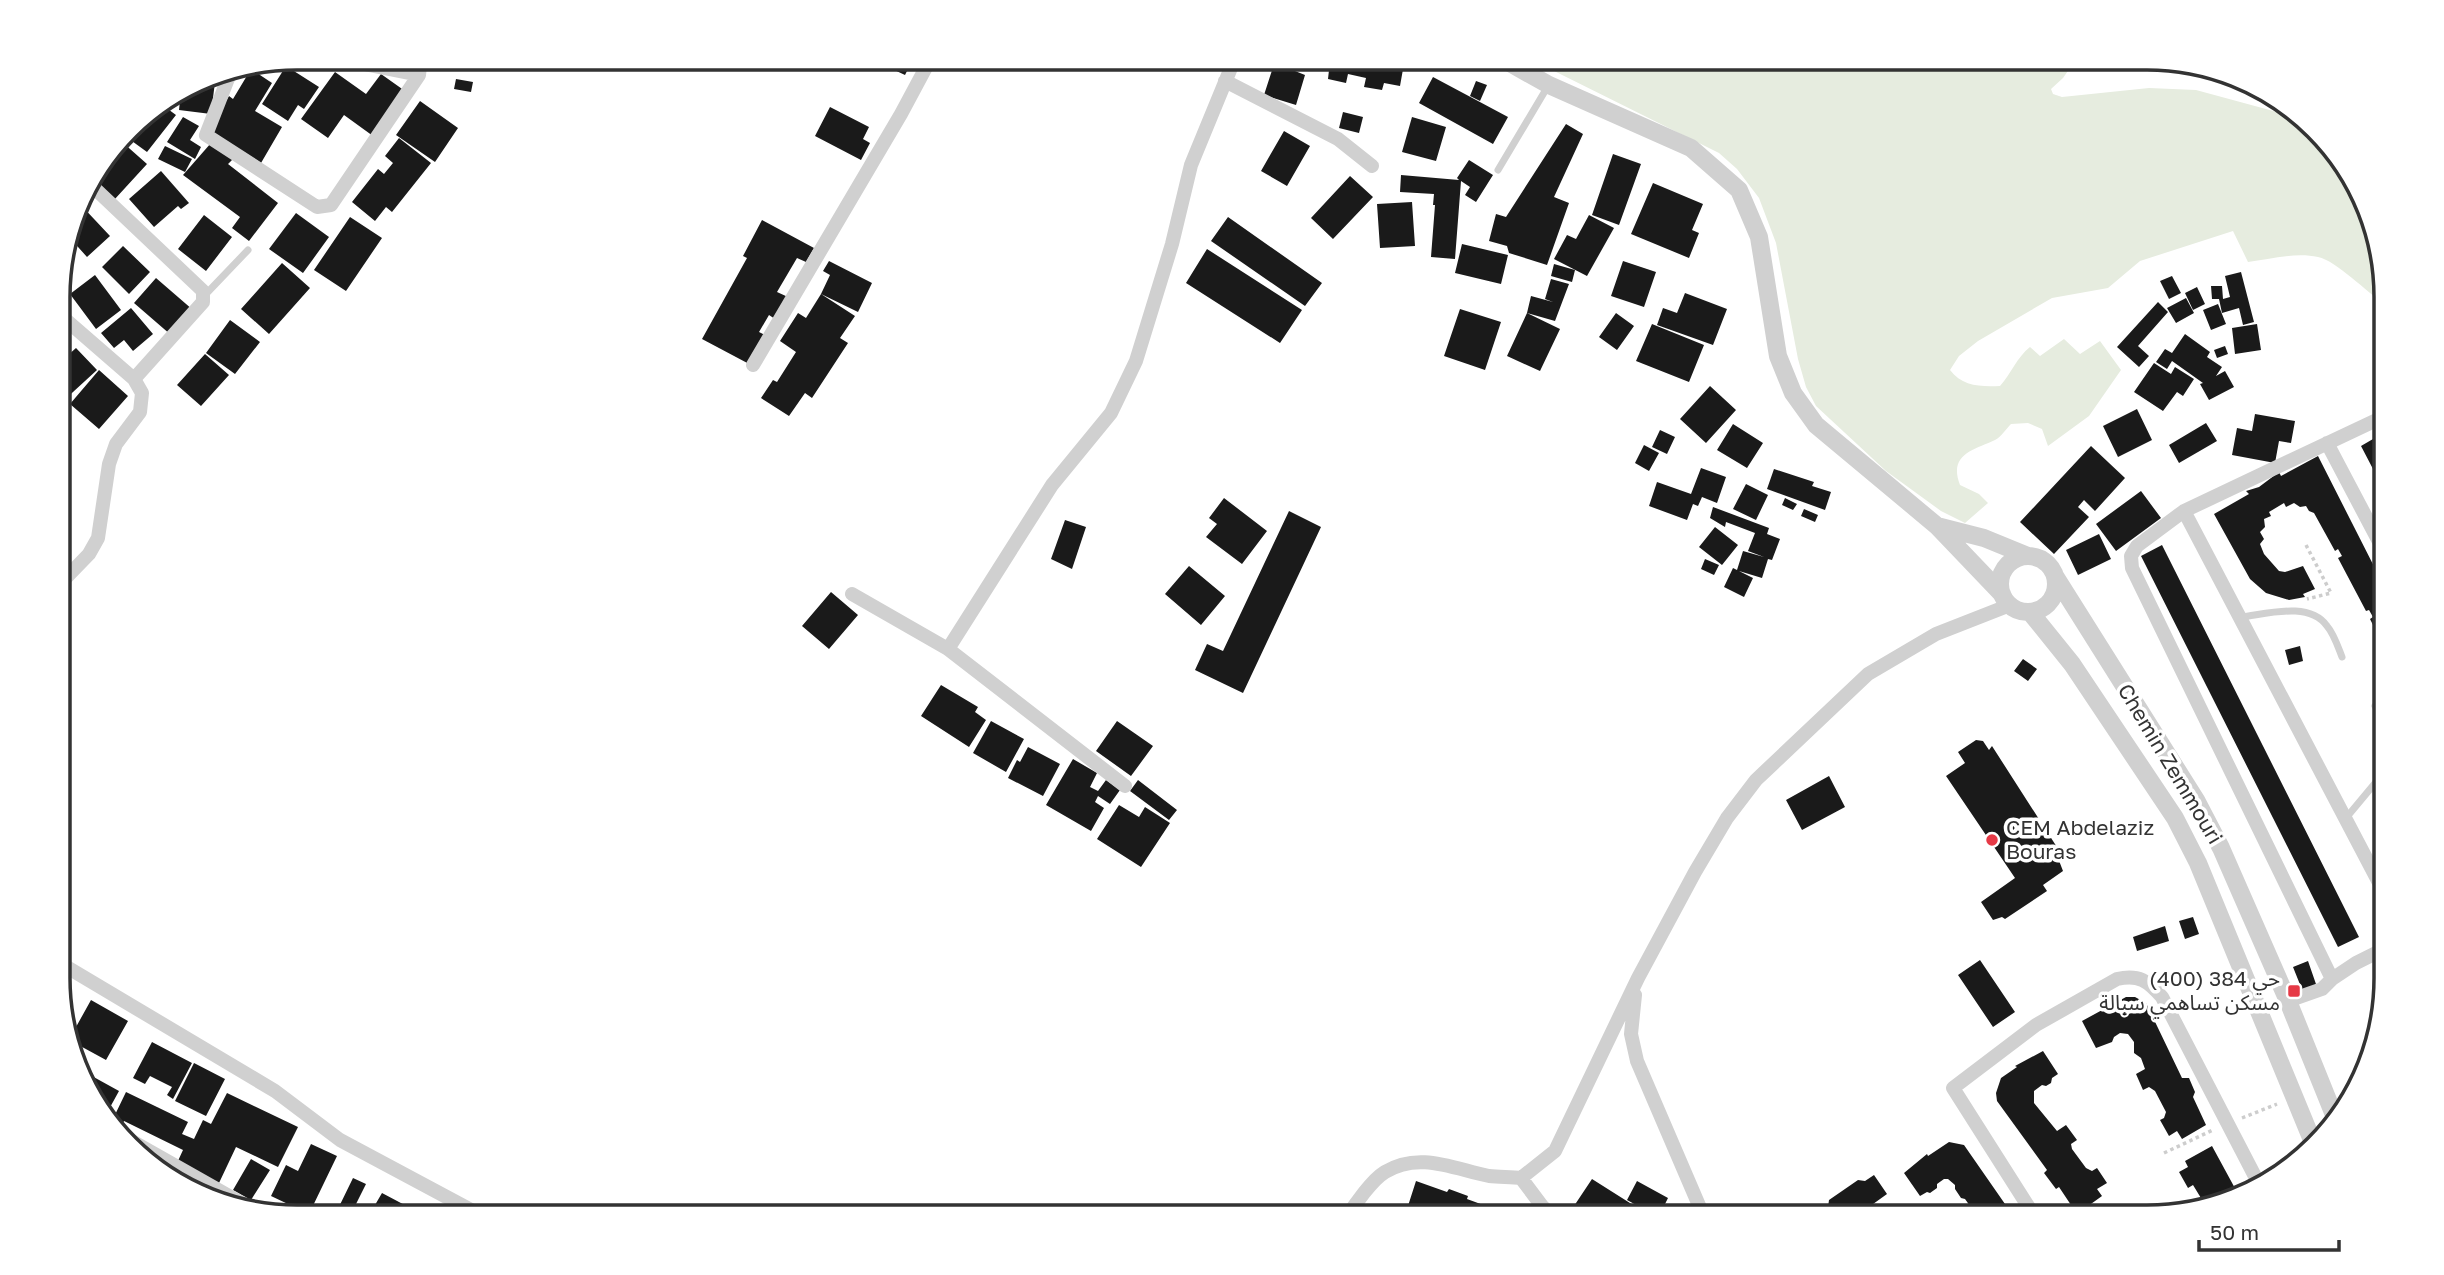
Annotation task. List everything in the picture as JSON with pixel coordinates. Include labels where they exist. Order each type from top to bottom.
[{"type":"street","points":[[398,70],[419,75]]},
{"type":"street","points":[[227,81],[206,135],[317,208],[331,205],[419,75],[420,70]]},
{"type":"street","points":[[752,365],[895,125],[924,70]]},
{"type":"street","points":[[948,649],[1052,485],[1111,413],[1136,362],[1172,244],[1191,165],[1230,70]]},
{"type":"street","points":[[1522,70],[1549,85],[1691,148],[1739,190],[1759,237],[1778,356],[1793,393],[1816,425],[1937,526],[2006,599],[2030,612],[2048,604],[2054,596],[2055,576],[2045,562],[1984,538],[1937,526]]},
{"type":"street","points":[[1225,81],[1338,139],[1372,166]]},
{"type":"street","points":[[97,190],[203,291],[204,296],[203,302],[134,379]]},
{"type":"street","points":[[70,323],[134,379],[142,393],[140,412],[116,444],[109,464],[97,538],[89,554],[70,574]]},
{"type":"street","points":[[2332,979],[2132,568],[2131,556],[2137,546],[2184,511],[2374,421]]},
{"type":"street","points":[[2327,443],[2374,532]]},
{"type":"street","points":[[2184,511],[2374,873]]},
{"type":"street","points":[[2006,599],[2001,583],[2003,573],[2017,558],[2028,556]]},
{"type":"street","name":"Chemin Zemmouri","points":[[2055,576],[2196,800],[2221,848],[2332,1110]]},
{"type":"street","points":[[852,594],[948,649],[1125,786]]},
{"type":"street","points":[[1354,1205],[1383,1172],[1410,1162],[1443,1163],[1490,1176],[1521,1178],[1555,1152],[1638,978],[1727,818],[1756,780],[1868,674],[1936,634],[2006,599]]},
{"type":"street","name":"Chemin Zemmouri","points":[[2030,612],[2066,655],[2175,818],[2198,863],[2310,1136]]},
{"type":"street","points":[[2288,1001],[2322,989],[2332,979],[2374,955]]},
{"type":"street","points":[[70,969],[275,1091],[340,1140],[462,1205]]},
{"type":"street","points":[[2027,1205],[1953,1088],[2036,1025],[2117,979],[2132,976],[2148,981],[2162,997],[2255,1177]]},
{"type":"street","points":[[1638,978],[1631,1034],[1637,1061],[1696,1205]]},
{"type":"street","points":[[153,1153],[223,1193]]},
{"type":"street","points":[[1521,1178],[1541,1205]]},
{"type":"lane","points":[[1498,170],[1549,85]]},
{"type":"lane","points":[[204,296],[248,250]]},
{"type":"lane","points":[[2241,617],[2306,612],[2328,626],[2342,657]]},
{"type":"lane","points":[[2346,818],[2374,784]]},
{"type":"path","points":[[2297,601],[2331,593],[2306,545]]},
{"type":"shaded area","points":[[1552,70],[2069,70],[2051,89],[2053,94],[2062,97],[2149,88],[2196,90],[2279,112],[2308,136],[2344,184],[2357,210],[2366,238],[2374,295],[2334,264],[2318,257],[2292,256],[2248,262],[2233,231],[2140,261],[2108,288],[2052,298],[1978,341],[1959,356],[1950,370],[1960,379],[1972,384],[2000,386],[2030,347],[2040,356],[2064,339],[2080,354],[2100,341],[2121,370],[2089,416],[2048,446],[2042,429],[2028,423],[2011,424],[1997,439],[1965,455],[1957,466],[1960,485],[1979,494],[1988,503],[1965,523],[1941,511],[1886,471],[1816,406],[1806,387],[1798,359],[1776,243],[1759,198],[1737,169],[1719,153]]},
{"type":"building","points":[[293,70],[319,87],[304,109],[298,105],[288,121],[262,104],[283,71]]},
{"type":"building","points":[[894,70],[908,70],[905,75]]},
{"type":"building","points":[[1272,70],[1295,70],[1305,75],[1296,105],[1264,95]]},
{"type":"building","points":[[1329,70],[1403,70],[1400,86],[1384,83],[1382,90],[1364,87],[1366,78],[1348,74],[1346,83],[1328,79]]},
{"type":"building","points":[[335,72],[366,94],[381,74],[405,91],[373,136],[344,115],[328,138],[301,119]]},
{"type":"building","points":[[258,74],[272,83],[255,111],[282,127],[261,163],[209,130],[229,96],[233,99],[247,76]]},
{"type":"building","points":[[1433,77],[1508,117],[1493,144],[1419,103]]},
{"type":"building","points":[[456,79],[473,82],[471,92],[454,89]]},
{"type":"building","points":[[1476,81],[1487,85],[1480,101],[1470,96]]},
{"type":"building","points":[[215,86],[211,114],[179,110],[180,102]]},
{"type":"building","points":[[420,101],[458,128],[435,162],[396,135]]},
{"type":"building","points":[[830,107],[869,127],[863,139],[870,143],[861,160],[815,136]]},
{"type":"building","points":[[169,110],[176,115],[147,152],[132,141]]},
{"type":"building","points":[[1343,112],[1363,117],[1359,133],[1339,128]]},
{"type":"building","points":[[183,117],[199,126],[190,140],[201,147],[195,159],[167,142]]},
{"type":"building","points":[[1412,117],[1446,127],[1436,161],[1402,152]]},
{"type":"building","points":[[1566,124],[1583,134],[1554,197],[1569,203],[1547,265],[1509,253],[1507,246],[1489,241],[1496,214],[1506,217]]},
{"type":"building","points":[[1284,131],[1310,146],[1287,186],[1261,171]]},
{"type":"building","points":[[399,138],[431,163],[392,212],[386,207],[375,221],[352,202],[378,169],[384,174],[393,163],[385,156]]},
{"type":"building","points":[[211,143],[233,159],[228,164],[278,203],[249,241],[232,228],[240,217],[183,175]]},
{"type":"building","points":[[165,146],[192,159],[185,172],[158,159]]},
{"type":"building","points":[[127,147],[147,164],[114,200],[99,187]]},
{"type":"building","points":[[1613,154],[1641,164],[1619,225],[1592,215]]},
{"type":"building","points":[[1469,160],[1493,175],[1476,202],[1465,195],[1470,187],[1461,181],[1455,259],[1431,257],[1434,194],[1400,192],[1401,175],[1459,180],[1457,178]]},
{"type":"building","points":[[161,171],[189,203],[181,209],[178,206],[154,227],[129,199]]},
{"type":"building","points":[[1350,176],[1373,197],[1333,239],[1311,218]]},
{"type":"building","points":[[1653,183],[1703,204],[1692,230],[1699,233],[1689,258],[1631,234]]},
{"type":"building","points":[[1412,202],[1415,246],[1380,248],[1377,204]]},
{"type":"building","points":[[87,211],[110,236],[87,257],[76,245]]},
{"type":"building","points":[[296,213],[329,237],[303,273],[269,249]]},
{"type":"building","points":[[204,215],[232,237],[206,271],[178,249]]},
{"type":"building","points":[[1589,215],[1614,228],[1587,276],[1554,259],[1567,235],[1576,239]]},
{"type":"building","points":[[350,217],[382,238],[346,291],[314,270]]},
{"type":"building","points":[[1228,217],[1322,283],[1305,306],[1211,241]]},
{"type":"building","points":[[762,220],[814,248],[806,262],[797,258],[777,292],[788,297],[775,319],[769,315],[759,332],[767,336],[751,365],[702,339],[747,258],[743,256]]},
{"type":"building","points":[[1462,244],[1508,255],[1501,284],[1455,273]]},
{"type":"building","points":[[123,246],[150,272],[129,294],[102,267]]},
{"type":"building","points":[[1207,249],[1302,310],[1280,343],[1186,283]]},
{"type":"building","points":[[829,261],[872,283],[858,312],[821,294],[830,275],[823,271]]},
{"type":"building","points":[[1623,261],[1656,272],[1644,307],[1611,296]]},
{"type":"building","points":[[282,263],[310,288],[269,334],[241,309]]},
{"type":"building","points":[[1554,264],[1575,270],[1572,282],[1551,276]]},
{"type":"building","points":[[2241,272],[2254,322],[2243,325],[2239,308],[2222,313],[2219,299],[2212,299],[2211,286],[2222,286],[2223,299],[2230,297],[2225,276]]},
{"type":"building","points":[[95,275],[121,310],[96,329],[70,294]]},
{"type":"building","points":[[2172,276],[2181,293],[2169,299],[2160,281]]},
{"type":"building","points":[[156,278],[193,310],[171,335],[134,303]]},
{"type":"building","points":[[1551,279],[1569,284],[1555,321],[1527,313],[1531,296],[1553,302],[1545,299]]},
{"type":"building","points":[[2197,287],[2205,304],[2193,310],[2185,293]]},
{"type":"building","points":[[1685,293],[1727,309],[1713,345],[1657,325],[1663,308],[1677,313]]},
{"type":"building","points":[[821,294],[855,316],[840,338],[848,343],[812,398],[805,393],[789,416],[761,398],[773,380],[777,382],[796,352],[780,341],[798,313],[806,318]]},
{"type":"building","points":[[2186,298],[2194,313],[2176,323],[2167,308]]},
{"type":"building","points":[[2158,302],[2168,312],[2138,346],[2149,356],[2139,367],[2117,347]]},
{"type":"building","points":[[2218,304],[2226,324],[2211,330],[2203,310]]},
{"type":"building","points":[[131,308],[153,334],[133,351],[124,340],[114,348],[101,333]]},
{"type":"building","points":[[1460,309],[1501,322],[1485,370],[1444,356]]},
{"type":"building","points":[[1527,313],[1560,329],[1540,371],[1507,356]]},
{"type":"building","points":[[1616,313],[1634,326],[1617,350],[1599,337]]},
{"type":"building","points":[[230,320],[260,342],[235,374],[206,353]]},
{"type":"building","points":[[1652,324],[1704,345],[1689,382],[1636,361]]},
{"type":"building","points":[[2257,324],[2261,350],[2235,354],[2232,328]]},
{"type":"building","points":[[2185,334],[2210,352],[2207,357],[2222,367],[2216,376],[2225,371],[2234,387],[2209,400],[2200,384],[2203,383],[2172,361],[2167,369],[2156,362],[2165,349],[2172,353]]},
{"type":"building","points":[[2225,346],[2228,354],[2217,358],[2214,350]]},
{"type":"building","points":[[76,348],[97,370],[70,395],[70,353]]},
{"type":"building","points":[[205,354],[229,375],[201,406],[177,385]]},
{"type":"building","points":[[2154,363],[2171,374],[2175,367],[2194,379],[2183,396],[2177,392],[2163,411],[2134,392]]},
{"type":"building","points":[[99,370],[128,396],[99,429],[70,404]]},
{"type":"building","points":[[1710,386],[1736,410],[1706,443],[1680,419]]},
{"type":"building","points":[[2137,409],[2152,440],[2118,457],[2103,426]]},
{"type":"building","points":[[2255,414],[2295,421],[2291,443],[2279,441],[2275,463],[2232,455],[2237,428],[2252,431]]},
{"type":"building","points":[[2206,423],[2217,441],[2179,463],[2169,445]]},
{"type":"building","points":[[1733,424],[1763,443],[1747,468],[1717,450]]},
{"type":"building","points":[[1660,430],[1675,437],[1667,454],[1652,447]]},
{"type":"building","points":[[2374,438],[2374,471],[2361,446]]},
{"type":"building","points":[[1644,445],[1659,453],[1649,471],[1635,463]]},
{"type":"building","points":[[2091,446],[2125,478],[2095,511],[2084,500],[2078,507],[2089,517],[2054,554],[2020,522]]},
{"type":"building","points":[[2318,456],[2374,566],[2374,627],[2370,619],[2373,617],[2369,610],[2366,611],[2338,558],[2342,556],[2338,549],[2335,551],[2314,513],[2306,506],[2300,507],[2294,503],[2286,507],[2284,503],[2269,512],[2271,516],[2264,519],[2265,527],[2260,532],[2264,539],[2260,544],[2264,554],[2279,571],[2285,572],[2303,566],[2315,589],[2303,594],[2305,597],[2289,600],[2266,593],[2250,579],[2214,514],[2249,494],[2246,491],[2259,487],[2279,472],[2281,476]]},
{"type":"building","points":[[1701,468],[1726,477],[1717,503],[1702,497],[1698,506],[1693,504],[1687,520],[1649,506],[1657,482],[1691,494]]},
{"type":"building","points":[[1774,469],[1814,482],[1812,486],[1831,492],[1825,510],[1767,489]]},
{"type":"building","points":[[1746,484],[1768,495],[1756,520],[1733,509]]},
{"type":"building","points":[[2141,491],[2161,518],[2116,551],[2096,524]]},
{"type":"building","points":[[1224,498],[1267,531],[1242,564],[1206,537],[1217,524],[1209,518]]},
{"type":"building","points":[[1785,498],[1797,504],[1793,510],[1782,505]]},
{"type":"building","points":[[1713,507],[1769,528],[1767,534],[1780,539],[1772,560],[1768,559],[1762,578],[1739,571],[1753,578],[1744,597],[1724,587],[1733,568],[1737,570],[1743,551],[1764,557],[1748,551],[1755,533],[1726,522],[1725,527],[1710,518]]},
{"type":"building","points":[[1804,509],[1818,515],[1815,522],[1801,516]]},
{"type":"building","points":[[1289,511],[1321,527],[1243,693],[1195,670],[1207,644],[1223,651]]},
{"type":"building","points":[[1065,520],[1086,527],[1072,569],[1051,559]]},
{"type":"building","points":[[1715,527],[1738,545],[1722,565],[1699,547]]},
{"type":"building","points":[[2099,534],[2111,559],[2078,575],[2066,550]]},
{"type":"building","points":[[2162,545],[2359,937],[2338,947],[2141,556]]},
{"type":"building","points":[[1705,559],[1719,565],[1714,575],[1701,569]]},
{"type":"building","points":[[1189,566],[1225,596],[1201,625],[1165,594]]},
{"type":"building","points":[[831,592],[858,615],[829,649],[802,626]]},
{"type":"building","points":[[2300,646],[2303,661],[2289,665],[2285,650]]},
{"type":"building","points":[[2023,659],[2037,669],[2028,681],[2014,671]]},
{"type":"building","points":[[941,685],[978,707],[975,712],[986,720],[969,747],[921,716]]},
{"type":"building","points":[[991,721],[1024,739],[1006,772],[973,753]]},
{"type":"building","points":[[1117,721],[1153,746],[1131,776],[1096,751]]},
{"type":"building","points":[[1976,740],[1983,741],[1989,750],[1992,746],[2062,855],[2058,858],[2063,871],[2043,885],[2047,891],[2005,919],[2002,917],[1993,920],[1981,902],[2015,878],[1946,776],[1965,763],[1958,752]]},
{"type":"building","points":[[1028,747],[1060,764],[1043,796],[1008,778],[1017,760],[1020,762]]},
{"type":"building","points":[[1073,759],[1097,773],[1090,787],[1098,791],[1106,780],[1120,790],[1110,804],[1098,796],[1095,802],[1104,808],[1091,831],[1046,805]]},
{"type":"building","points":[[1829,776],[1845,807],[1802,830],[1786,800]]},
{"type":"building","points":[[1138,780],[1177,810],[1169,820],[1130,791]]},
{"type":"building","points":[[1119,805],[1139,817],[1145,807],[1170,823],[1141,867],[1097,839]]},
{"type":"building","points":[[2193,917],[2199,934],[2185,939],[2179,921]]},
{"type":"building","points":[[2165,926],[2169,941],[2137,951],[2133,937]]},
{"type":"building","points":[[1980,960],[2015,1012],[1993,1027],[1958,975]]},
{"type":"building","points":[[2308,961],[2317,987],[2303,992],[2293,967]]},
{"type":"building","points":[[2126,997],[2135,997],[2146,1003],[2182,1078],[2189,1078],[2195,1092],[2193,1097],[2206,1125],[2182,1139],[2177,1131],[2169,1136],[2160,1120],[2166,1112],[2155,1091],[2149,1087],[2143,1090],[2136,1074],[2145,1069],[2141,1058],[2134,1053],[2134,1042],[2128,1034],[2120,1033],[2112,1042],[2096,1048],[2082,1021]]},
{"type":"building","points":[[91,1000],[128,1021],[106,1060],[81,1046],[76,1027]]},
{"type":"building","points":[[152,1042],[192,1063],[173,1099],[167,1095],[172,1087],[150,1076],[145,1084],[133,1078]]},
{"type":"building","points":[[2043,1051],[2058,1074],[2052,1078],[2051,1083],[2034,1091],[2034,1103],[2057,1131],[2066,1125],[2077,1140],[2071,1144],[2072,1149],[2086,1168],[2092,1171],[2097,1168],[2107,1183],[2097,1189],[2102,1196],[2090,1205],[2071,1205],[2059,1187],[2056,1189],[2044,1173],[2047,1170],[1997,1101],[1996,1093],[2001,1078],[2017,1067],[2015,1066]]},
{"type":"building","points":[[194,1063],[225,1079],[206,1116],[175,1101]]},
{"type":"building","points":[[92,1076],[119,1091],[110,1107]]},
{"type":"building","points":[[126,1092],[188,1122],[182,1134],[194,1139],[203,1120],[211,1124],[227,1093],[298,1127],[278,1167],[236,1147],[219,1183],[177,1163],[183,1150],[124,1121],[123,1123],[115,1114]]},
{"type":"building","points":[[1949,1142],[1964,1145],[2005,1204],[2009,1205],[1969,1205],[1948,1179],[1937,1184],[1937,1188],[1930,1193],[1920,1196],[1904,1173],[1927,1154],[1928,1156]]},
{"type":"building","points":[[311,1144],[337,1156],[313,1205],[289,1204],[271,1196],[286,1165],[298,1171]]},
{"type":"building","points":[[2212,1146],[2234,1187],[2201,1198],[2193,1185],[2188,1188],[2179,1172],[2188,1167],[2185,1161]]},
{"type":"building","points":[[251,1159],[270,1170],[251,1200],[233,1190]]},
{"type":"building","points":[[1874,1175],[1887,1194],[1872,1205],[1828,1205],[1829,1200],[1858,1180],[1865,1181]]},
{"type":"building","points":[[353,1178],[366,1184],[358,1205],[340,1205]]},
{"type":"building","points":[[1592,1179],[1633,1205],[1575,1205]]},
{"type":"building","points":[[1416,1181],[1447,1192],[1449,1189],[1483,1205],[1408,1205]]},
{"type":"building","points":[[1637,1181],[1668,1198],[1664,1205],[1636,1205],[1627,1200]]},
{"type":"building","points":[[382,1193],[405,1205],[375,1205]]},
{"type":"place","name":"CEM Abdelaziz Bouras","points":[[1992,840]]},
{"type":"place","name":"حي 384 (400) مسكن تساهمي سبالة","points":[[2294,991]]}]
